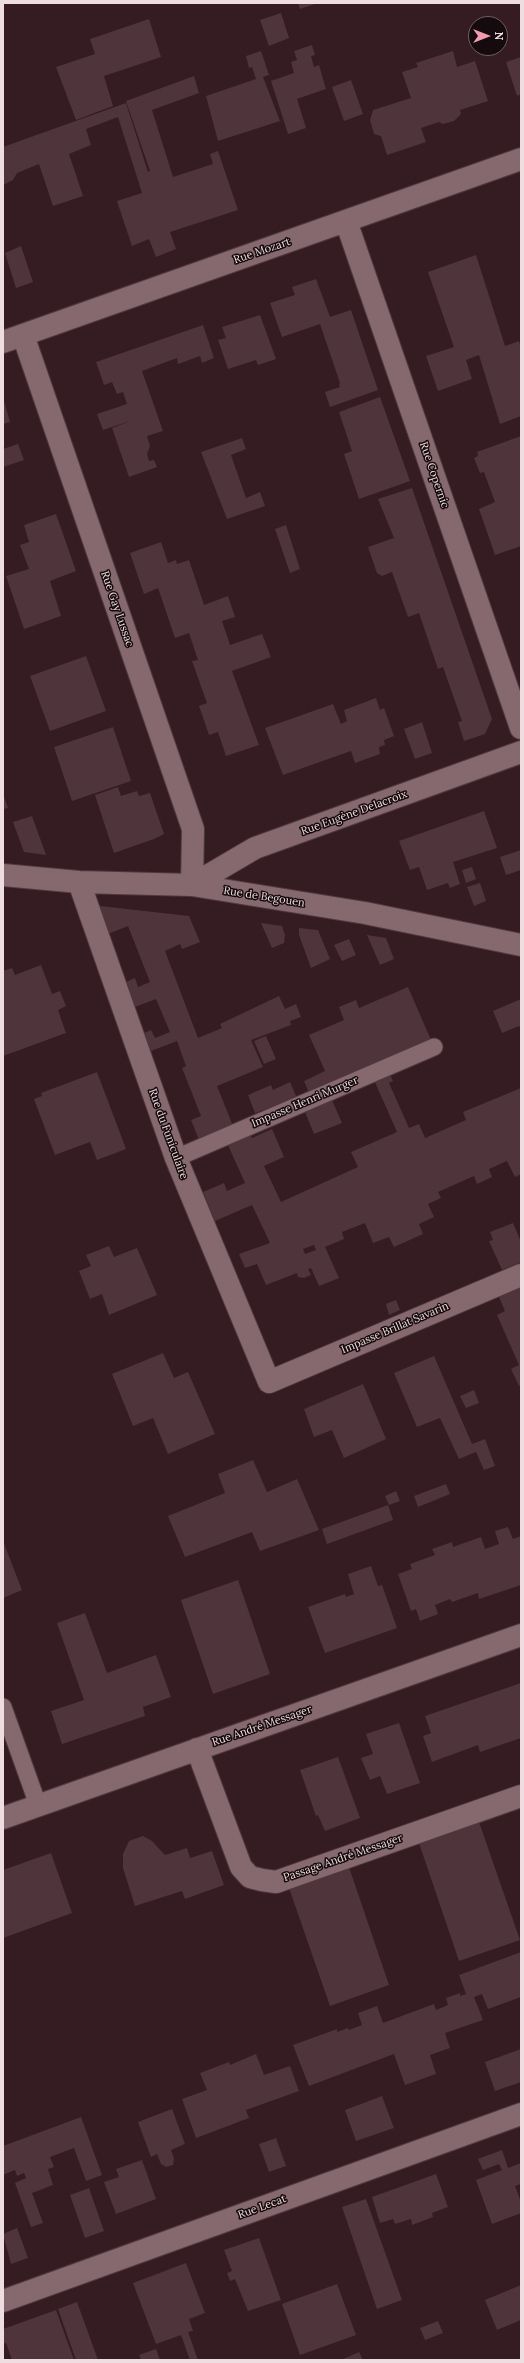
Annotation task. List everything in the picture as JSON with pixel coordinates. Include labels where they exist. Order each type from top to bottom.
[{"type":"street","name":"Rue Mozart","points":[[13,339],[521,159]]},
{"type":"street","name":"Rue Copernic","points":[[346,221],[521,728]]},
{"type":"street","name":"Rue Gay Lussac","points":[[13,339],[193,829],[192,885]]},
{"type":"street","name":"Rue Eugène Delacroix","points":[[192,885],[255,848],[521,752]]},
{"type":"street","name":"Rue de Begouen","points":[[3,875],[79,882],[192,885],[365,913],[521,945]]},
{"type":"street","name":"Rue du Funiculaire","points":[[79,882],[176,1158],[269,1382]]},
{"type":"street","name":"Impasse Brillat Savarin","points":[[269,1382],[521,1275]]},
{"type":"street","name":"Rue André Messager","points":[[3,1818],[521,1635]]},
{"type":"street","name":"Passage André Messager","points":[[197,1749],[241,1868],[250,1877],[262,1880],[276,1882],[521,1796]]},
{"type":"street","name":"Rue Lecat","points":[[3,2301],[521,2114]]},
{"type":"lane","name":"Impasse Henri Murger","points":[[176,1158],[434,1047]]},
{"type":"lane","points":[[3,1707],[38,1805]]},
{"type":"building","points":[[298,3],[318,3],[300,9]]},
{"type":"building","points":[[281,13],[289,38],[269,46],[260,20]]},
{"type":"building","points":[[149,19],[161,57],[104,76],[113,106],[76,120],[56,67],[95,54],[90,39]]},
{"type":"building","points":[[312,45],[315,55],[311,56],[314,67],[319,65],[326,89],[297,99],[306,128],[288,134],[271,81],[294,73],[291,62],[297,60],[294,51]]},
{"type":"building","points":[[261,51],[269,75],[263,77],[280,121],[218,141],[206,96],[256,79],[252,67],[249,68],[246,56]]},
{"type":"building","points":[[453,51],[457,67],[475,61],[488,101],[460,110],[461,114],[454,121],[443,124],[439,122],[421,128],[426,142],[387,155],[381,136],[374,134],[370,120],[373,110],[411,98],[402,72],[418,67],[416,63]]},
{"type":"building","points":[[521,57],[521,94],[517,96],[506,62]]},
{"type":"building","points":[[194,76],[199,93],[152,110],[173,177],[213,164],[210,154],[218,151],[238,210],[170,232],[176,249],[156,257],[149,239],[132,246],[117,201],[142,193],[118,117],[86,129],[91,145],[69,154],[83,196],[53,206],[39,164],[17,173],[13,180],[3,185],[3,147],[126,103],[148,172],[150,171],[126,101]]},
{"type":"building","points":[[351,80],[363,114],[344,121],[332,87]]},
{"type":"building","points":[[21,246],[33,282],[16,288],[5,253]]},
{"type":"building","points":[[476,255],[505,346],[519,341],[521,347],[521,416],[500,424],[479,355],[466,360],[472,379],[438,391],[426,356],[454,347],[428,272]]},
{"type":"building","points":[[316,279],[330,317],[351,310],[378,390],[330,407],[325,392],[340,387],[340,383],[320,324],[282,337],[270,303],[295,295],[292,287]]},
{"type":"building","points":[[260,315],[276,359],[258,365],[256,360],[228,369],[218,340],[226,338],[222,327]]},
{"type":"building","points":[[203,325],[214,358],[202,363],[200,356],[178,364],[177,358],[142,371],[163,431],[147,436],[150,446],[147,454],[149,461],[154,460],[157,467],[129,477],[112,428],[133,420],[103,430],[97,414],[127,404],[123,392],[117,394],[112,382],[104,385],[96,362]]},
{"type":"building","points":[[3,397],[10,422],[3,424]]},
{"type":"building","points":[[380,397],[410,481],[359,499],[344,454],[352,451],[339,412]]},
{"type":"building","points":[[521,436],[521,546],[495,555],[479,509],[495,502],[484,472],[480,473],[474,458],[478,456],[477,452]]},
{"type":"building","points":[[242,438],[246,449],[231,455],[246,498],[260,492],[265,506],[227,519],[201,452]]},
{"type":"building","points":[[18,444],[24,460],[3,467],[3,449]]},
{"type":"building","points":[[412,488],[492,719],[485,734],[464,741],[458,722],[462,721],[443,667],[438,669],[419,613],[408,617],[392,572],[382,576],[377,573],[368,547],[394,538],[378,499]]},
{"type":"building","points":[[56,514],[76,571],[50,581],[61,616],[24,629],[6,576],[29,569],[20,545],[29,542],[24,525]]},
{"type":"building","points":[[286,525],[300,569],[290,573],[275,529]]},
{"type":"building","points":[[161,542],[168,563],[176,560],[177,564],[189,560],[204,605],[228,596],[235,617],[222,621],[230,645],[262,634],[271,657],[232,671],[259,745],[226,756],[218,732],[209,735],[199,706],[207,703],[192,661],[198,660],[189,633],[175,638],[158,588],[144,594],[130,553]]},
{"type":"building","points":[[86,656],[106,711],[50,731],[30,676]]},
{"type":"building","points":[[376,698],[380,710],[384,708],[394,736],[384,740],[385,745],[379,747],[380,754],[355,763],[351,751],[283,775],[265,728],[333,704],[341,724],[347,721],[344,710]]},
{"type":"building","points":[[422,722],[432,753],[415,759],[404,729]]},
{"type":"building","points":[[113,727],[131,781],[72,801],[54,747]]},
{"type":"building","points":[[118,787],[121,796],[137,791],[139,796],[150,793],[164,834],[114,853],[95,795]]},
{"type":"building","points":[[3,794],[8,808],[3,809]]},
{"type":"building","points":[[484,811],[497,848],[453,862],[460,884],[450,888],[448,883],[427,890],[419,867],[410,870],[399,841]]},
{"type":"building","points":[[32,816],[46,855],[24,852],[13,822]]},
{"type":"building","points":[[521,850],[521,870],[506,875],[500,857]]},
{"type":"building","points":[[472,867],[476,879],[466,883],[462,870]]},
{"type":"building","points":[[480,883],[486,901],[474,906],[467,887]]},
{"type":"building","points":[[100,906],[189,916],[200,942],[182,949],[180,944],[165,951],[198,1038],[222,1028],[220,1024],[279,996],[285,1009],[296,1004],[301,1017],[290,1021],[291,1025],[251,1040],[263,1067],[217,1086],[233,1126],[199,1140],[191,1120],[201,1116],[182,1068],[186,1066],[177,1041],[151,1051],[144,1033],[151,1030],[155,1038],[170,1032],[156,999],[135,1007],[126,982],[135,978],[138,987],[150,982],[128,926],[108,934],[100,913]]},
{"type":"building","points":[[261,923],[282,926],[285,935],[284,943],[272,948]]},
{"type":"building","points":[[299,928],[318,930],[330,959],[311,968],[299,935]]},
{"type":"building","points":[[367,935],[386,938],[394,959],[380,965]]},
{"type":"building","points":[[349,939],[356,955],[342,961],[334,945]]},
{"type":"building","points":[[41,965],[52,994],[60,991],[66,1006],[58,1010],[66,1033],[3,1056],[3,971],[12,968],[15,975]]},
{"type":"building","points":[[408,987],[431,1040],[309,1093],[304,1081],[325,1071],[309,1035],[344,1020],[339,1007],[356,1000],[359,1008]]},
{"type":"building","points":[[521,999],[521,1029],[519,1026],[502,1033],[493,1011]]},
{"type":"building","points":[[266,1036],[276,1059],[264,1064],[254,1041]]},
{"type":"building","points":[[97,1072],[126,1149],[97,1160],[90,1142],[55,1155],[34,1099],[42,1096],[41,1093]]},
{"type":"building","points":[[389,1073],[393,1081],[389,1083],[409,1128],[419,1124],[425,1138],[466,1120],[463,1112],[521,1088],[521,1174],[515,1177],[507,1161],[489,1169],[492,1177],[477,1184],[474,1176],[438,1192],[441,1198],[428,1204],[434,1217],[419,1224],[423,1234],[394,1247],[389,1237],[373,1243],[365,1223],[342,1232],[344,1239],[325,1247],[339,1278],[319,1286],[311,1268],[308,1269],[311,1275],[304,1278],[298,1277],[297,1273],[266,1285],[257,1264],[245,1268],[239,1254],[270,1243],[252,1205],[215,1221],[203,1192],[224,1183],[227,1191],[245,1183],[227,1143],[250,1133],[252,1138],[272,1129],[284,1157],[264,1166],[281,1202],[358,1167],[351,1152],[397,1132],[374,1080]],"holes":[[[314,1245],[316,1250],[305,1254],[303,1249]]]},
{"type":"building","points":[[290,1082],[297,1098],[255,1113],[248,1095],[271,1085],[273,1090]]},
{"type":"building","points":[[332,1100],[342,1123],[314,1134],[305,1112]]},
{"type":"building","points":[[513,1223],[521,1242],[521,1262],[502,1270],[489,1241],[493,1240],[490,1232]]},
{"type":"building","points":[[109,1246],[114,1257],[137,1248],[157,1295],[109,1315],[102,1294],[90,1299],[79,1271],[91,1266],[86,1255]]},
{"type":"building","points":[[521,1287],[521,1385],[519,1386],[511,1369],[519,1365],[497,1315],[505,1311],[499,1297]]},
{"type":"building","points":[[396,1300],[400,1310],[389,1315],[386,1304]]},
{"type":"building","points":[[163,1353],[174,1378],[188,1372],[215,1434],[168,1454],[153,1418],[133,1426],[112,1374]]},
{"type":"building","points":[[434,1356],[472,1444],[485,1439],[495,1466],[484,1470],[476,1452],[459,1459],[440,1418],[417,1427],[394,1373]]},
{"type":"building","points":[[363,1384],[386,1439],[344,1458],[332,1430],[314,1437],[304,1409]]},
{"type":"building","points":[[474,1390],[479,1403],[466,1408],[460,1396]]},
{"type":"building","points":[[253,1460],[267,1492],[297,1479],[319,1530],[260,1551],[252,1532],[185,1557],[168,1516],[225,1493],[218,1474]]},
{"type":"building","points":[[446,1484],[450,1494],[418,1507],[414,1496]]},
{"type":"building","points":[[396,1491],[400,1501],[389,1505],[385,1496]]},
{"type":"building","points":[[388,1505],[393,1520],[327,1544],[322,1529]]},
{"type":"building","points":[[508,1527],[513,1539],[521,1536],[521,1585],[479,1599],[478,1593],[452,1602],[450,1599],[435,1605],[438,1614],[420,1621],[416,1609],[411,1611],[398,1574],[412,1569],[410,1564],[435,1555],[432,1549],[452,1542],[453,1547],[481,1537],[485,1549],[499,1544],[495,1531]]},
{"type":"building","points":[[3,1541],[22,1590],[3,1598]]},
{"type":"building","points":[[371,1566],[378,1586],[382,1585],[397,1628],[325,1653],[308,1607],[345,1594],[346,1597],[354,1594],[348,1574]]},
{"type":"building","points":[[238,1580],[270,1674],[213,1694],[181,1600]]},
{"type":"building","points":[[85,1613],[107,1673],[156,1655],[171,1697],[143,1707],[145,1716],[62,1744],[51,1711],[84,1700],[57,1623]]},
{"type":"building","points":[[521,1683],[521,1738],[480,1752],[478,1745],[432,1762],[423,1736],[431,1733],[425,1716]]},
{"type":"building","points":[[399,1723],[420,1783],[387,1794],[380,1776],[370,1780],[361,1758],[373,1754],[366,1734]]},
{"type":"building","points":[[338,1757],[360,1818],[325,1831],[318,1815],[316,1816],[300,1770]]},
{"type":"building","points":[[479,1822],[520,1940],[459,1961],[419,1843]]},
{"type":"building","points":[[143,1836],[152,1841],[165,1855],[187,1848],[190,1858],[212,1851],[224,1885],[185,1899],[182,1891],[135,1906],[123,1868],[123,1854],[129,1841]]},
{"type":"building","points":[[51,1853],[72,1913],[3,1938],[3,1870]]},
{"type":"building","points":[[349,1867],[389,1985],[330,2006],[289,1888]]},
{"type":"building","points":[[521,1952],[521,1997],[488,2009],[482,1994],[474,1997],[483,2020],[445,2033],[450,2048],[430,2055],[436,2074],[405,2085],[394,2054],[309,2086],[293,2045],[337,2029],[337,2032],[348,2028],[349,2030],[362,2025],[358,2013],[377,2006],[383,2023],[434,2004],[436,2010],[448,2005],[446,1998],[460,1993],[460,1996],[466,1994],[459,1975]]},
{"type":"building","points":[[521,2049],[521,2082],[495,2091],[485,2062]]},
{"type":"building","points":[[256,2054],[264,2075],[290,2066],[299,2091],[246,2110],[249,2118],[196,2138],[182,2099],[207,2090],[200,2073],[229,2062],[230,2065]]},
{"type":"building","points":[[382,2096],[394,2128],[356,2141],[345,2110]]},
{"type":"building","points":[[172,2109],[185,2144],[171,2150],[174,2158],[173,2165],[166,2167],[161,2164],[157,2154],[151,2157],[138,2122]]},
{"type":"building","points":[[81,2117],[102,2175],[86,2181],[74,2148],[50,2157],[54,2167],[48,2169],[53,2185],[32,2193],[43,2223],[31,2227],[15,2183],[26,2178],[24,2173],[17,2176],[15,2170],[3,2175],[3,2146]]},
{"type":"building","points":[[276,2138],[286,2166],[269,2172],[259,2144]]},
{"type":"building","points":[[502,2150],[508,2168],[521,2163],[521,2184],[515,2186],[521,2202],[521,2213],[492,2224],[476,2180],[502,2170],[499,2164],[483,2170],[478,2159]]},
{"type":"building","points":[[142,2160],[156,2199],[116,2214],[104,2182],[119,2177],[116,2169]]},
{"type":"building","points":[[436,2174],[448,2207],[432,2213],[433,2217],[412,2225],[411,2219],[395,2224],[393,2219],[380,2223],[372,2197]]},
{"type":"building","points":[[89,2188],[104,2231],[85,2238],[70,2195]]},
{"type":"building","points":[[366,2199],[402,2300],[377,2309],[342,2207]]},
{"type":"building","points":[[17,2228],[28,2258],[11,2264],[3,2234]]},
{"type":"building","points":[[259,2238],[281,2300],[248,2311],[235,2279],[230,2281],[227,2273],[232,2271],[224,2250]]},
{"type":"building","points":[[186,2263],[205,2313],[189,2319],[193,2331],[188,2332],[198,2360],[190,2360],[181,2335],[156,2344],[133,2283]]},
{"type":"building","points":[[337,2284],[356,2335],[300,2355],[282,2304]]},
{"type":"building","points":[[521,2285],[521,2320],[497,2330],[485,2300]]},
{"type":"building","points":[[77,2302],[98,2360],[76,2360],[58,2309]]},
{"type":"building","points":[[56,2310],[74,2360],[12,2360],[6,2343],[3,2344],[3,2329]]},
{"type":"building","points":[[438,2321],[443,2333],[425,2340],[420,2328]]},
{"type":"building","points":[[156,2349],[160,2360],[141,2360],[139,2355]]},
{"type":"building","points":[[359,2352],[363,2360],[341,2360]]}]
